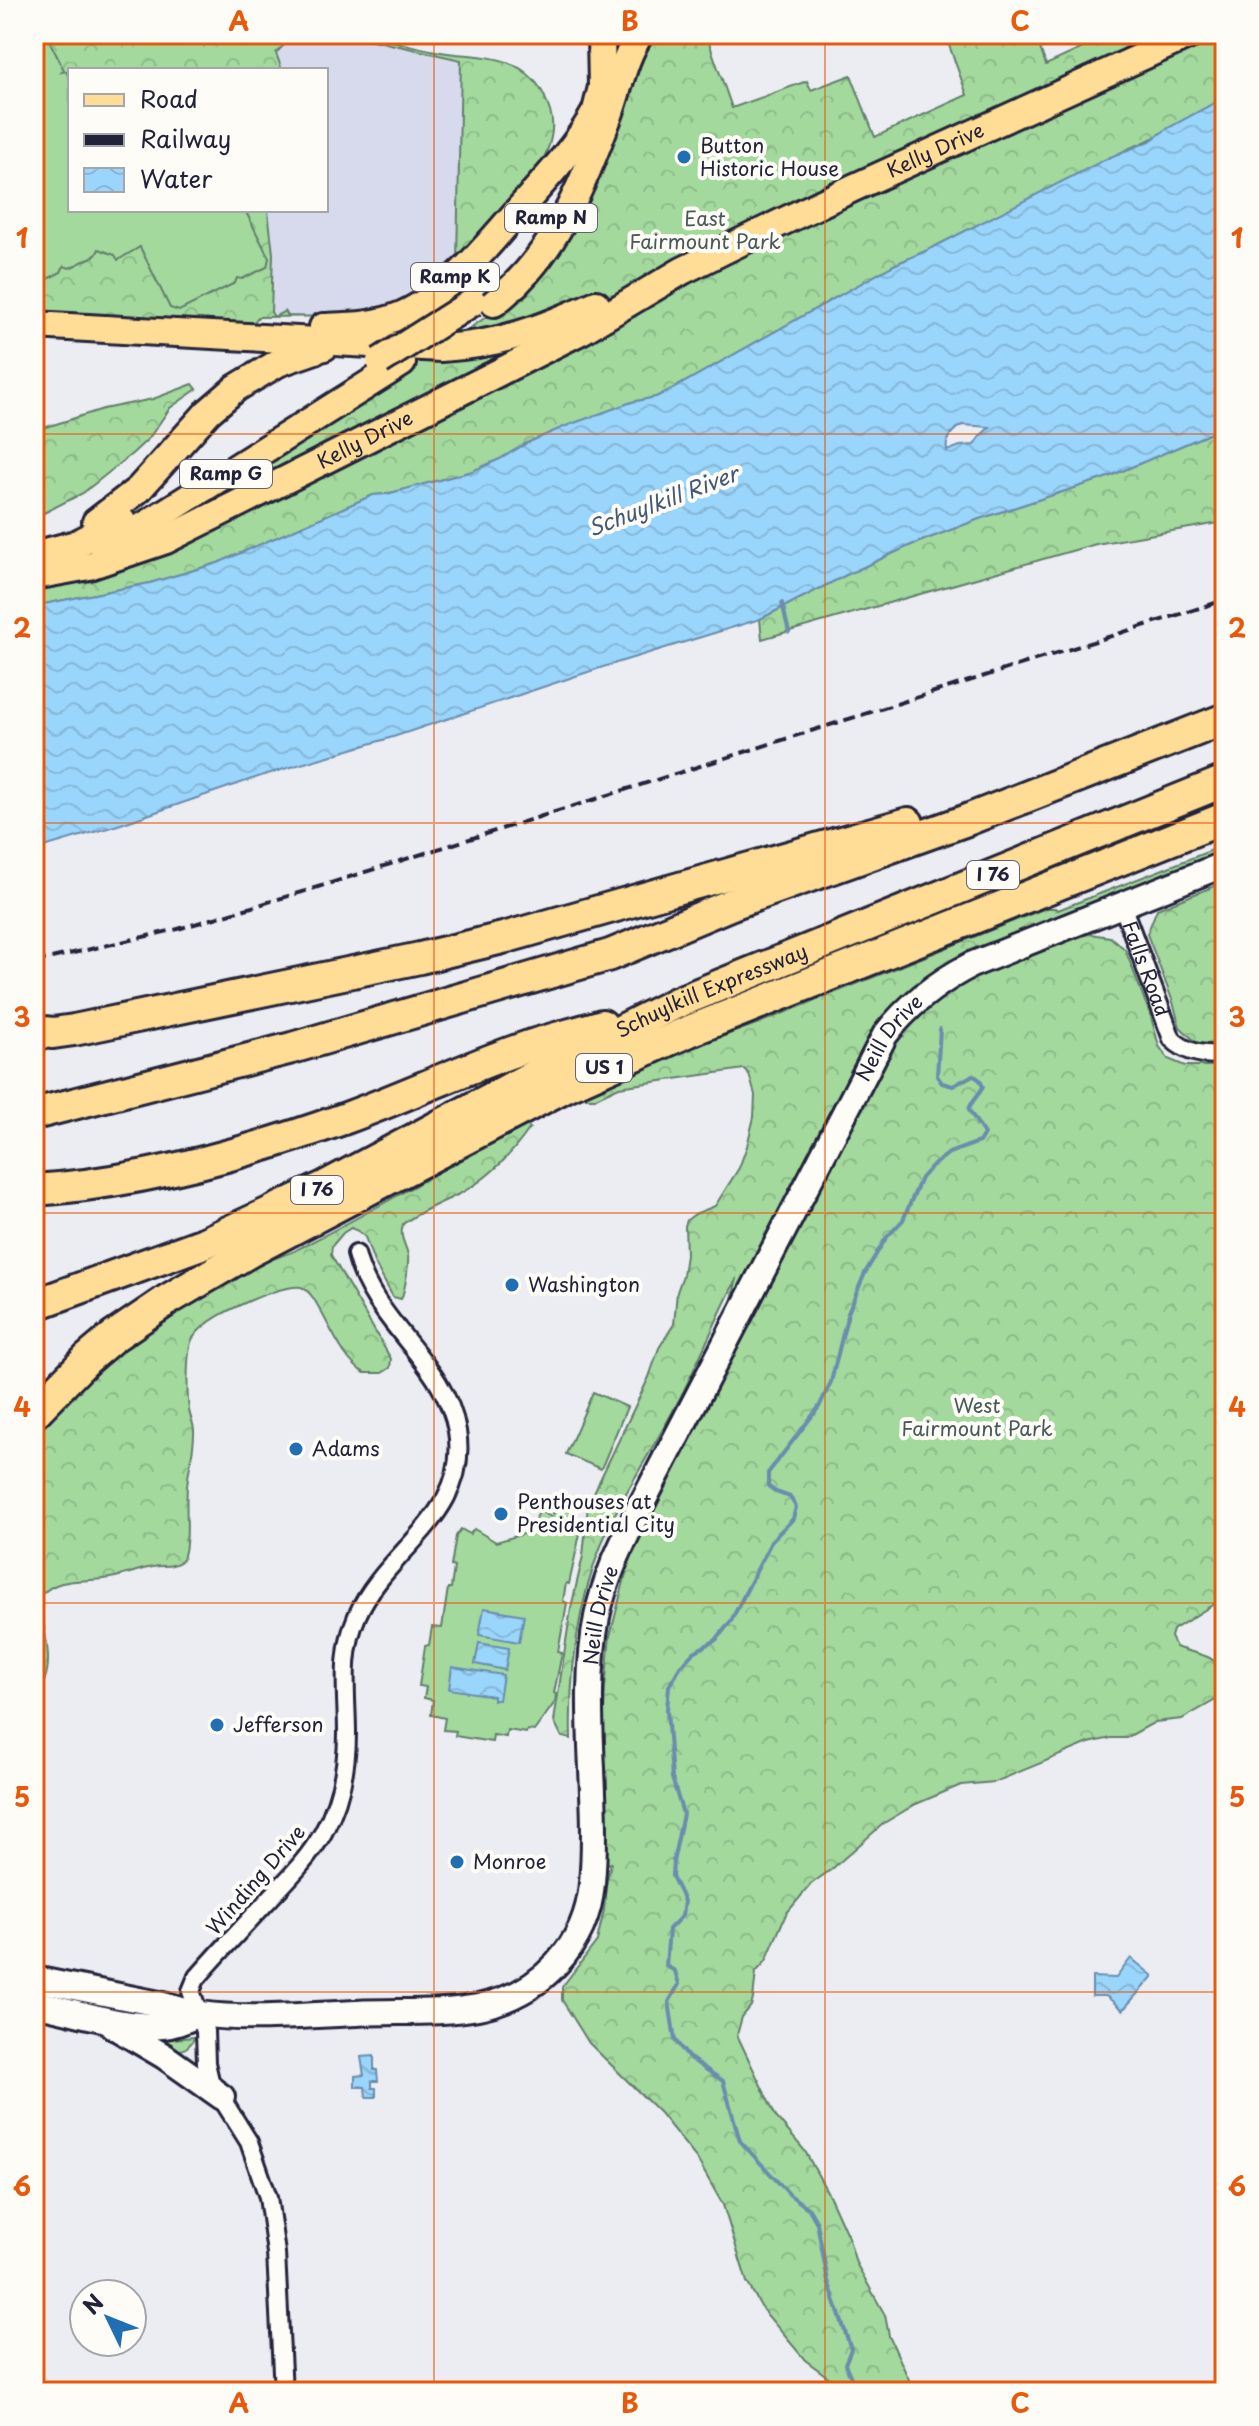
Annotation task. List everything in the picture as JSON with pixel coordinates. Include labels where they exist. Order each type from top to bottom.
[{"type":"highway","points":[[610,955],[732,904],[890,849],[1225,719]]},
{"type":"highway","points":[[34,1114],[133,1091],[610,955],[741,921],[974,837],[1225,740]]},
{"type":"highway","points":[[34,1031],[53,1033],[74,1030],[493,941],[1095,771]]},
{"type":"highway","name":"Schuylkill Expressway","points":[[34,1305],[190,1248],[265,1215],[676,1003],[1225,781]]},
{"type":"highway","name":"US 1","points":[[34,1413],[113,1337],[169,1299],[249,1252],[566,1086],[687,1032],[1225,818]]},
{"type":"highway","points":[[34,1190],[105,1182],[253,1148],[349,1117],[531,1046],[676,1003]]},
{"type":"main road","points":[[601,34],[604,107]]},
{"type":"main road","points":[[604,107],[615,71],[610,34]]},
{"type":"main road","points":[[604,107],[640,34]]},
{"type":"main road","name":"Kelly Drive","points":[[34,325],[441,348],[494,343],[545,328],[594,305],[682,271],[853,188],[1192,34]]},
{"type":"main road","name":"Ramp N","points":[[38,568],[391,362],[484,302],[543,231],[604,107]]},
{"type":"main road","name":"Ramp K","points":[[173,332],[362,325],[389,319],[414,308],[446,285],[505,225],[604,107]]},
{"type":"main road","name":"Kelly Drive","points":[[38,568],[89,566],[118,558],[191,528],[581,331],[682,271]]},
{"type":"main road","points":[[34,547],[78,532],[111,512],[139,489],[208,412],[250,379],[294,357],[343,343]]},
{"type":"main road","name":"Falls Road","points":[[1122,905],[1225,864]]},
{"type":"main road","name":"Neill Drive","points":[[198,2014],[290,2016],[476,2007],[522,1992],[558,1963],[576,1939],[590,1898],[593,1849],[591,1656],[608,1575],[866,1068],[885,1035],[906,1010],[942,981],[978,962],[1122,905]]},
{"type":"main road","points":[[34,1979],[198,2014]]},
{"type":"main road","points":[[34,2003],[125,2022],[162,2026],[198,2014]]},
{"type":"main road","points":[[81,2013],[129,2035],[177,2064],[222,2097]]},
{"type":"street","name":"Falls Road","points":[[1122,905],[1172,1039],[1194,1052],[1225,1055]]},
{"type":"street","name":"Winding Drive","points":[[283,2392],[275,2244],[268,2197],[249,2142],[208,2071],[205,2031],[191,1991],[196,1979],[302,1863],[330,1820],[341,1792],[346,1761],[344,1670],[350,1634],[374,1586],[437,1514],[452,1486],[458,1461],[457,1431],[445,1396],[376,1302],[363,1279],[356,1254]]},
{"type":"shaded area","points":[[283,34],[346,34],[461,60],[457,260],[417,296],[374,313],[273,317],[273,254],[268,212],[328,212],[328,68],[281,68],[275,53],[284,47],[286,36]]},
{"type":"green space","points":[[34,34],[283,34],[290,39],[276,53],[281,68],[68,68],[68,212],[268,212],[273,254],[271,312],[274,317],[258,317],[254,322],[155,323],[145,318],[34,312]]},
{"type":"green space","points":[[34,34],[46,34],[64,70],[62,72],[66,71],[68,75],[68,212],[246,212],[269,258],[267,267],[242,279],[237,278],[235,283],[179,311],[170,308],[140,247],[118,260],[115,255],[99,249],[96,255],[70,268],[64,266],[61,272],[38,284],[34,283]]},
{"type":"green space","points":[[346,34],[490,58],[507,62],[526,73],[537,84],[552,116],[551,137],[538,168],[516,199],[454,265],[426,289],[412,298],[377,312],[357,316],[328,316],[361,314],[399,303],[437,279],[457,260],[461,60]]},
{"type":"green space","name":"East Fairmount Park","points":[[649,34],[706,34],[732,108],[807,81],[811,90],[851,75],[875,137],[967,95],[945,34],[1035,34],[1046,65],[1113,34],[1225,34],[1225,97],[1154,138],[894,265],[656,397],[632,402],[567,426],[473,471],[373,495],[218,563],[150,583],[34,606],[34,567],[53,564],[365,395],[420,361],[470,358],[467,330],[507,303]]},
{"type":"green space","points":[[285,311],[288,316],[312,316],[274,317]]},
{"type":"green space","points":[[193,384],[197,389],[170,408],[149,438],[133,453],[83,493],[34,518],[34,431],[103,409],[153,399]]},
{"type":"green space","points":[[1225,427],[1225,522],[1096,544],[762,639],[760,619],[911,545],[1108,477]]},
{"type":"green space","points":[[1225,845],[1225,850],[962,959],[883,1019],[867,1041],[730,1307],[737,1278],[678,1401],[613,1518],[592,1571],[579,1626],[572,1682],[571,1739],[562,1737],[554,1721],[571,1608],[583,1556],[588,1505],[649,1377],[659,1348],[674,1324],[677,1292],[686,1255],[687,1220],[715,1206],[739,1168],[754,1117],[755,1095],[749,1074],[744,1069],[619,1087],[596,1098],[586,1098],[586,1093],[640,1067],[759,1023],[1046,908],[1058,910]]},
{"type":"green space","points":[[1225,882],[1225,1044],[1197,1043],[1180,1027],[1147,934],[1157,909]]},
{"type":"green space","name":"West Fairmount Park","points":[[1090,934],[1110,937],[1125,949],[1159,1046],[1168,1059],[1185,1066],[1225,1066],[1225,1597],[1173,1630],[1171,1637],[1176,1647],[1214,1661],[1222,1674],[1224,1686],[1219,1698],[1182,1719],[1155,1722],[1126,1738],[1089,1743],[995,1782],[961,1785],[916,1804],[884,1823],[811,1884],[786,1914],[766,1961],[756,1972],[751,2006],[742,2017],[737,2035],[776,2117],[805,2151],[830,2197],[856,2263],[885,2315],[889,2336],[916,2392],[841,2392],[835,2382],[805,2360],[763,2310],[747,2282],[723,2205],[697,2159],[660,2113],[589,2043],[562,2000],[562,1987],[597,1941],[611,1863],[607,1864],[603,1734],[610,1636],[632,1550],[890,1046],[918,1012],[966,980],[1076,936]]},
{"type":"green space","points":[[526,1124],[530,1128],[523,1138],[483,1179],[403,1224],[402,1237],[408,1259],[401,1299],[393,1297],[374,1262],[365,1237],[358,1231],[351,1228],[332,1246],[331,1255],[391,1359],[390,1368],[382,1373],[365,1373],[355,1365],[337,1341],[315,1300],[301,1287],[282,1289],[249,1301],[218,1316],[198,1332],[191,1343],[188,1361],[188,1403],[194,1431],[183,1560],[116,1577],[55,1585],[39,1597],[48,1664],[42,1686],[34,1696],[34,1437],[52,1415],[114,1354],[185,1304],[248,1270],[295,1251],[435,1174],[515,1125]]},
{"type":"green space","points":[[593,1392],[627,1407],[601,1469],[566,1454]]},
{"type":"green space","points":[[559,1504],[583,1520],[563,1601],[567,1603],[558,1652],[562,1653],[555,1702],[534,1731],[507,1730],[506,1737],[493,1735],[492,1742],[455,1736],[456,1731],[443,1730],[445,1718],[431,1715],[433,1700],[424,1698],[426,1687],[419,1686],[425,1646],[429,1645],[432,1627],[442,1628],[448,1588],[451,1588],[456,1536],[461,1529],[470,1534],[474,1529],[496,1542],[527,1533],[540,1511],[551,1517]]},
{"type":"green space","points":[[195,2037],[185,2048],[171,2052],[160,2040]]},
{"type":"water","name":"Schuylkill River","points":[[1225,97],[1225,427],[1108,477],[911,545],[760,619],[34,850],[34,606],[150,583],[218,563],[373,495],[473,471],[566,426],[632,402],[656,397],[894,265],[1108,158],[1150,141]],"holes":[[[962,425],[990,427],[974,445],[947,451],[950,436]]]},
{"type":"water","points":[[484,1608],[524,1615],[519,1642],[479,1635]]},
{"type":"water","points":[[479,1643],[509,1648],[505,1670],[475,1664]]},
{"type":"water","points":[[452,1667],[503,1675],[499,1700],[493,1700],[493,1696],[449,1689]]},
{"type":"water","points":[[1131,1958],[1153,1976],[1123,2010],[1106,1996],[1092,1996],[1092,1977],[1116,1978]]},
{"type":"water","points":[[374,2056],[378,2081],[372,2081],[372,2088],[376,2088],[376,2097],[366,2097],[365,2087],[355,2087],[355,2076],[364,2075],[361,2057]]},
{"type":"waterway","points":[[782,603],[789,632]]},
{"type":"waterway","points":[[863,2392],[853,2382],[845,2364],[851,2349],[828,2281],[817,2223],[809,2209],[790,2195],[740,2141],[723,2081],[688,2057],[675,2040],[669,2002],[679,1984],[675,1971],[666,1966],[669,1929],[682,1916],[684,1901],[672,1876],[683,1814],[672,1778],[667,1710],[669,1686],[680,1667],[694,1652],[716,1640],[731,1621],[772,1540],[793,1519],[796,1507],[790,1497],[768,1486],[768,1473],[819,1407],[831,1382],[848,1313],[865,1273],[886,1238],[903,1220],[921,1178],[949,1153],[979,1142],[984,1134],[969,1110],[983,1087],[980,1080],[973,1075],[953,1086],[942,1083],[937,1076],[940,1029]]},
{"type":"railway","points":[[34,962],[178,929],[302,892],[1225,600]]},
{"type":"place","name":"Button Historic House","points":[[684,157]]},
{"type":"place","name":"Washington","points":[[512,1285]]},
{"type":"place","name":"Adams","points":[[296,1449]]},
{"type":"place","name":"Penthouses at Presidential City","points":[[501,1514]]},
{"type":"place","name":"Jefferson","points":[[217,1725]]},
{"type":"place","name":"Monroe","points":[[457,1862]]}]
